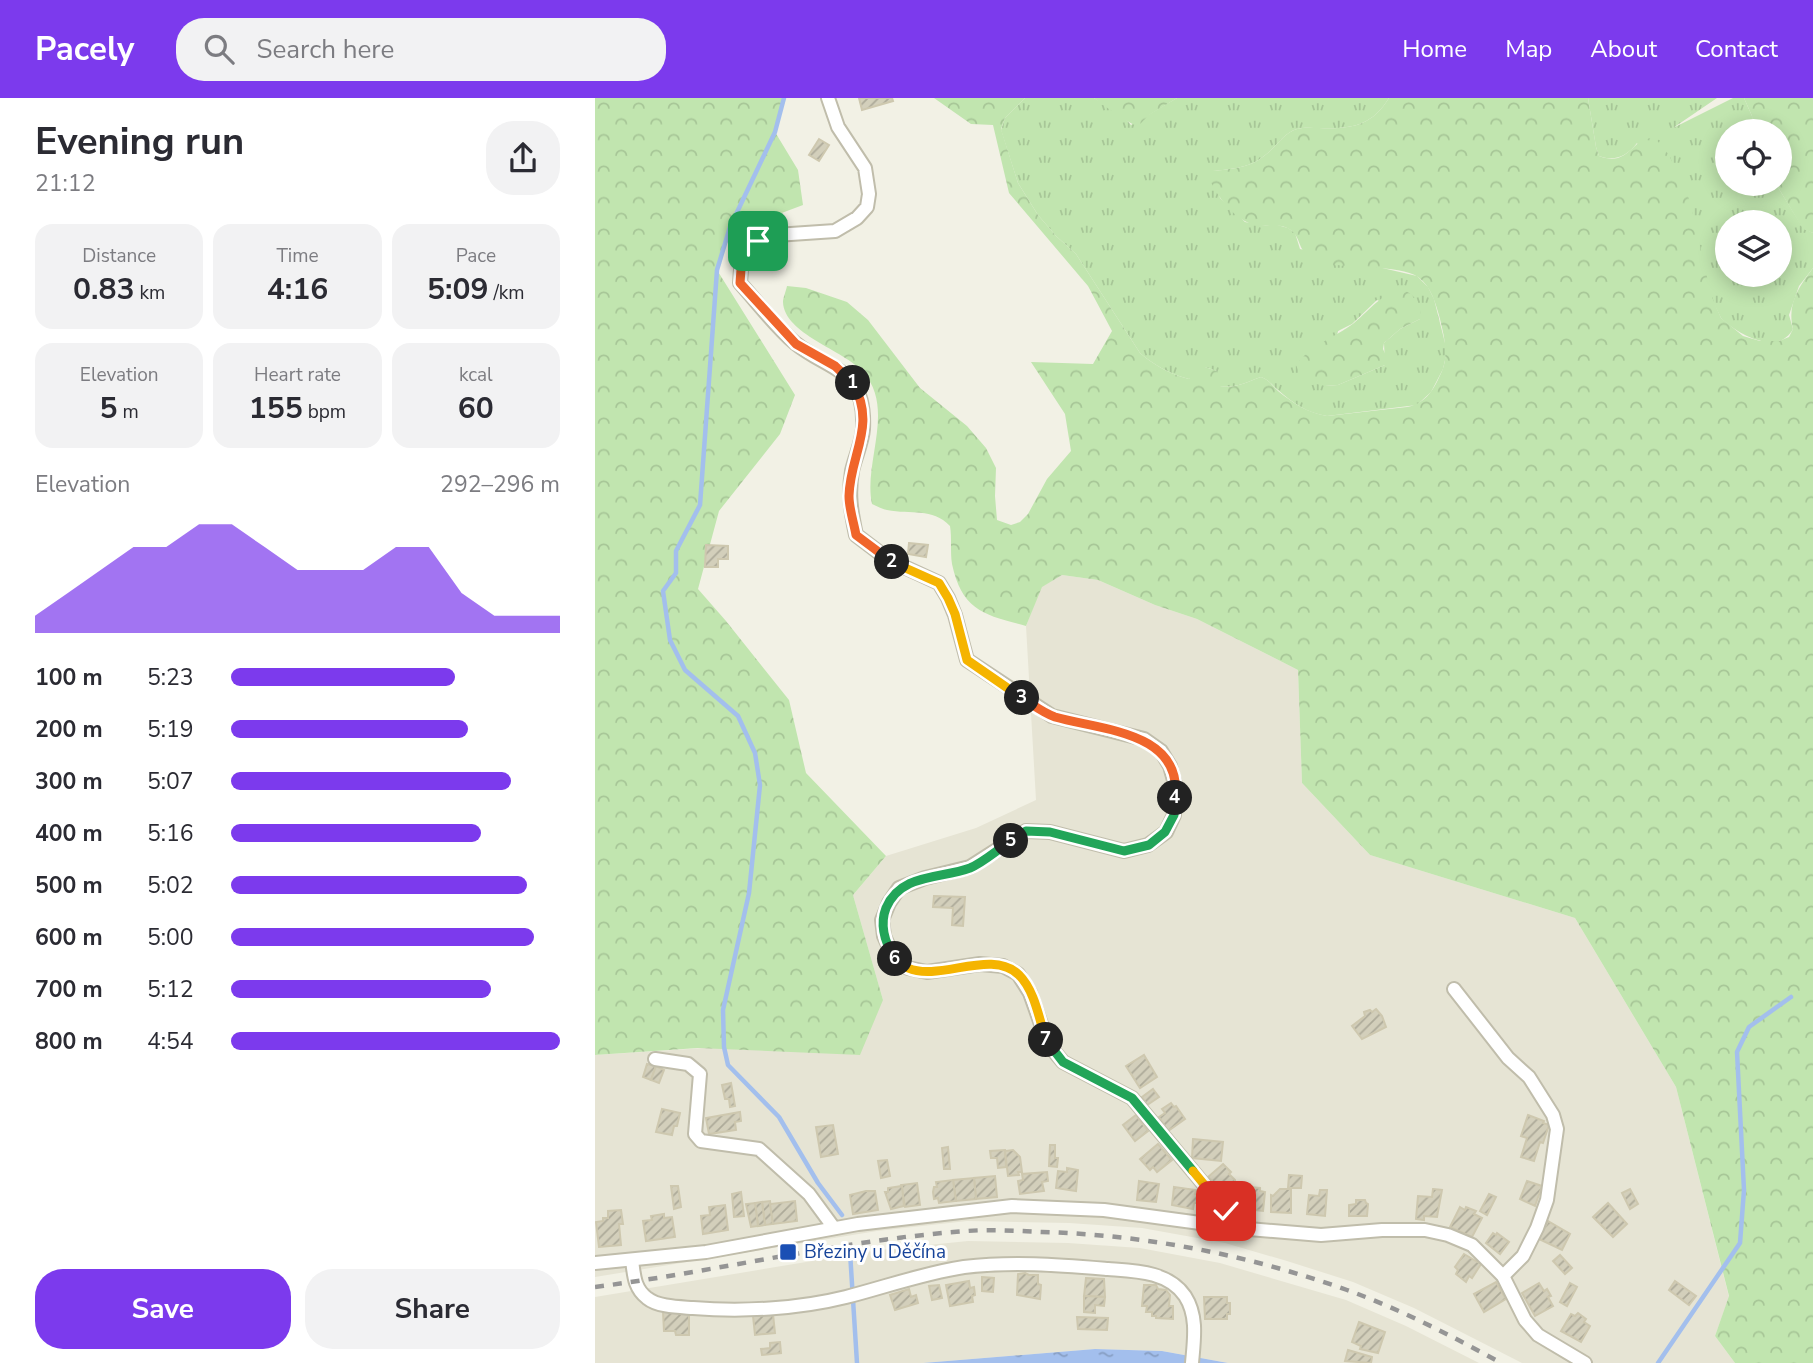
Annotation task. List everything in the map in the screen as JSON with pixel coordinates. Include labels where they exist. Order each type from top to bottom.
[{"type":"street","points":[[828,98],[838,127],[865,168],[869,194],[867,208],[857,218],[835,231],[776,235],[758,241],[742,256],[740,283],[796,344],[835,366],[854,384],[862,406],[863,431],[849,498],[856,535],[889,560],[939,583],[955,614],[967,660],[1052,716],[1144,739],[1161,751],[1170,766],[1177,788],[1174,815],[1165,832],[1149,845],[1124,851],[1050,832],[1026,831],[971,867],[925,878],[899,888],[888,903],[882,920],[884,936],[894,958],[908,968],[927,972],[980,964],[1003,966],[1018,974],[1030,993],[1048,1044],[1063,1062],[1132,1098],[1226,1211],[1237,1228]]},
{"type":"street","points":[[1454,989],[1508,1058],[1529,1077],[1553,1115],[1556,1129],[1547,1200],[1537,1228],[1523,1256],[1503,1276]]},
{"type":"street","points":[[655,1059],[688,1065],[700,1073],[695,1134],[701,1140],[759,1149],[809,1194],[834,1228]]},
{"type":"street","points":[[595,1263],[706,1252],[834,1228],[1012,1206],[1104,1210],[1237,1228],[1321,1235],[1425,1230],[1448,1235],[1472,1245],[1503,1276],[1525,1320],[1538,1335],[1585,1363]]},
{"type":"street","points":[[632,1260],[634,1282],[639,1292],[649,1300],[675,1307],[733,1310],[846,1297],[933,1273],[994,1264],[1027,1263],[1140,1272],[1159,1276],[1183,1293],[1193,1316],[1192,1363]]},
{"type":"shaded area","points":[[1062,575],[1098,580],[1155,605],[1197,619],[1298,670],[1302,783],[1370,855],[1575,918],[1676,1087],[1729,1297],[1715,1336],[1735,1363],[1522,1363],[1414,1308],[1353,1282],[1225,1243],[1142,1228],[967,1221],[877,1231],[595,1277],[595,1055],[705,1048],[883,1000],[853,895],[886,856],[976,828],[1036,800],[1026,626],[1041,587]]},
{"type":"shaded area","points":[[968,1241],[1140,1248],[1220,1263],[1346,1300],[1406,1326],[1479,1363],[1228,1363],[1162,1351],[1095,1349],[923,1363],[595,1363],[595,1297],[879,1250]]},
{"type":"green space","points":[[595,98],[783,98],[775,132],[798,170],[803,205],[779,214],[725,244],[717,270],[795,395],[780,434],[719,511],[698,589],[789,700],[806,773],[886,856],[853,895],[883,1000],[860,1055],[698,1048],[595,1055]]},
{"type":"green space","points":[[934,98],[1025,98],[1005,118],[1001,129],[1018,183],[1038,215],[1076,254],[1140,353],[1146,358],[1175,375],[1189,379],[1193,369],[1202,366],[1217,371],[1221,379],[1220,386],[1225,387],[1261,377],[1295,403],[1313,413],[1327,416],[1407,407],[1420,402],[1429,394],[1442,371],[1445,352],[1442,325],[1432,296],[1423,281],[1410,273],[1329,264],[1311,258],[1288,228],[1261,226],[1244,221],[1229,209],[1209,178],[1213,171],[1253,163],[1297,129],[1340,128],[1359,124],[1375,115],[1389,98],[1588,98],[1599,156],[1617,158],[1640,142],[1655,138],[1669,155],[1690,201],[1711,295],[1721,318],[1743,336],[1760,341],[1779,341],[1789,337],[1793,329],[1791,312],[1795,297],[1813,268],[1813,1363],[1735,1363],[1715,1336],[1729,1296],[1676,1087],[1575,918],[1370,855],[1302,783],[1298,670],[1197,619],[1155,605],[1098,580],[1062,575],[1042,587],[1026,626],[987,614],[969,601],[956,580],[951,559],[950,526],[936,516],[887,510],[872,504],[871,471],[878,419],[877,402],[872,387],[863,372],[854,364],[793,323],[783,302],[787,286],[806,288],[847,302],[868,320],[920,388],[967,426],[986,448],[996,468],[997,520],[1011,525],[1020,522],[1028,514],[1047,479],[1071,451],[1065,414],[1031,362],[1093,364],[1112,331],[1088,286],[1009,193],[993,125],[971,124]]},
{"type":"green space","points":[[1025,98],[1094,98],[1122,115],[1131,125],[1177,98],[1389,98],[1375,115],[1359,124],[1340,128],[1297,129],[1253,163],[1213,171],[1220,198],[1245,222],[1288,228],[1295,233],[1300,249],[1417,276],[1428,287],[1434,299],[1447,351],[1443,369],[1431,392],[1417,405],[1327,416],[1301,407],[1261,377],[1225,387],[1219,386],[1217,371],[1201,367],[1189,379],[1157,366],[1140,353],[1076,254],[1038,215],[1018,183],[1001,130],[1005,118]],"holes":[[[1377,300],[1420,319],[1400,329],[1384,343],[1385,365],[1338,385],[1325,386],[1338,331],[1352,324]]]},
{"type":"green space","points":[[1094,98],[1177,98],[1149,115],[1138,126]]},
{"type":"green space","points":[[1588,98],[1717,98],[1673,128],[1733,98],[1744,98],[1752,119],[1715,119],[1715,196],[1783,196],[1792,210],[1715,210],[1715,287],[1792,287],[1792,210],[1803,228],[1813,233],[1813,268],[1799,286],[1789,315],[1793,329],[1786,337],[1778,341],[1757,340],[1721,318],[1637,143],[1625,154],[1615,158],[1599,156]]},
{"type":"green space","points":[[1744,98],[1813,98],[1813,233],[1803,229],[1783,196],[1792,196],[1792,119],[1752,119]]},
{"type":"green space","points":[[1403,289],[1417,301],[1420,319],[1400,329],[1384,343],[1383,349],[1387,358],[1385,365],[1338,385],[1312,383],[1300,375],[1296,365],[1316,346],[1354,323],[1382,298]]},
{"type":"water","points":[[1095,1349],[1162,1351],[1228,1363],[923,1363]]},
{"type":"building","points":[[859,98],[892,98],[893,101],[862,110]]},
{"type":"building","points":[[819,139],[829,145],[819,161],[809,155]]},
{"type":"building","points":[[909,543],[928,545],[926,557],[908,554]]},
{"type":"building","points":[[706,545],[728,546],[728,559],[718,559],[718,567],[705,567]]},
{"type":"building","points":[[934,896],[965,897],[963,926],[952,925],[953,908],[933,907]]},
{"type":"building","points":[[1376,1009],[1386,1027],[1362,1039],[1352,1026],[1365,1016],[1364,1012]]},
{"type":"building","points":[[1144,1055],[1157,1077],[1140,1088],[1126,1066]]},
{"type":"building","points":[[647,1064],[656,1066],[651,1080],[643,1077]]},
{"type":"building","points":[[656,1066],[664,1070],[659,1083],[651,1080]]},
{"type":"building","points":[[731,1083],[735,1106],[730,1107],[722,1085]]},
{"type":"building","points":[[1153,1089],[1159,1097],[1147,1105],[1142,1097]]},
{"type":"building","points":[[1171,1103],[1185,1119],[1168,1131],[1159,1117],[1165,1113],[1162,1109]]},
{"type":"building","points":[[662,1109],[680,1113],[672,1135],[656,1132]]},
{"type":"building","points":[[740,1112],[741,1121],[735,1122],[736,1130],[709,1134],[706,1118]]},
{"type":"building","points":[[1136,1115],[1148,1131],[1135,1141],[1123,1125]]},
{"type":"building","points":[[1528,1115],[1549,1125],[1534,1161],[1521,1157],[1527,1138],[1521,1136]]},
{"type":"building","points":[[833,1125],[838,1154],[821,1157],[816,1127]]},
{"type":"building","points":[[1193,1139],[1223,1142],[1221,1161],[1192,1158]]},
{"type":"building","points":[[1158,1144],[1172,1160],[1157,1172],[1153,1167],[1150,1170],[1140,1159]]},
{"type":"building","points":[[1050,1145],[1055,1145],[1057,1167],[1049,1166]]},
{"type":"building","points":[[948,1147],[950,1169],[944,1169],[942,1148]]},
{"type":"building","points":[[1005,1150],[1006,1167],[998,1168],[997,1158],[991,1158],[990,1151]]},
{"type":"building","points":[[1013,1150],[1020,1157],[1022,1172],[1008,1176],[1005,1151]]},
{"type":"building","points":[[887,1160],[890,1176],[881,1178],[878,1161]]},
{"type":"building","points":[[1223,1164],[1235,1180],[1235,1190],[1227,1197],[1208,1177]]},
{"type":"building","points":[[1067,1168],[1078,1170],[1076,1191],[1056,1188],[1058,1171],[1067,1172]]},
{"type":"building","points":[[1047,1172],[1048,1181],[1042,1182],[1044,1191],[1020,1194],[1018,1181],[1023,1180],[1022,1174]]},
{"type":"building","points":[[1289,1175],[1302,1176],[1301,1188],[1288,1188]]},
{"type":"building","points":[[995,1176],[997,1197],[976,1199],[974,1178]]},
{"type":"building","points":[[974,1178],[976,1199],[956,1201],[953,1180]]},
{"type":"building","points":[[953,1180],[956,1201],[939,1203],[938,1198],[934,1199],[933,1192],[934,1187],[937,1187],[936,1182]]},
{"type":"building","points":[[1139,1181],[1159,1184],[1156,1202],[1137,1200]]},
{"type":"building","points":[[1527,1181],[1542,1186],[1535,1206],[1520,1199]]},
{"type":"building","points":[[917,1183],[920,1205],[905,1207],[901,1185]]},
{"type":"building","points":[[671,1186],[678,1186],[681,1207],[674,1209]]},
{"type":"building","points":[[902,1186],[904,1206],[891,1209],[885,1192],[888,1192],[888,1188]]},
{"type":"building","points":[[1174,1187],[1196,1190],[1195,1194],[1202,1195],[1201,1203],[1194,1203],[1193,1209],[1172,1205]]},
{"type":"building","points":[[1260,1188],[1260,1191],[1265,1192],[1263,1211],[1237,1208],[1239,1190]]},
{"type":"building","points":[[1280,1189],[1291,1189],[1291,1213],[1271,1212],[1271,1195]]},
{"type":"building","points":[[1433,1189],[1442,1190],[1437,1217],[1424,1216],[1424,1220],[1416,1219],[1418,1196],[1432,1197]]},
{"type":"building","points":[[1630,1189],[1638,1204],[1630,1209],[1622,1193]]},
{"type":"building","points":[[1320,1190],[1327,1190],[1325,1216],[1307,1214],[1309,1195],[1319,1196]]},
{"type":"building","points":[[875,1191],[878,1210],[853,1214],[850,1195]]},
{"type":"building","points":[[741,1192],[744,1216],[734,1217],[732,1194]]},
{"type":"building","points":[[1489,1194],[1496,1197],[1487,1215],[1480,1211]]},
{"type":"building","points":[[1356,1200],[1365,1200],[1368,1204],[1367,1216],[1349,1216],[1349,1205],[1356,1204]]},
{"type":"building","points":[[770,1201],[773,1224],[765,1225],[762,1202]]},
{"type":"building","points":[[795,1201],[797,1221],[773,1224],[770,1204]]},
{"type":"building","points":[[762,1202],[765,1225],[758,1226],[755,1203]]},
{"type":"building","points":[[755,1203],[758,1226],[751,1227],[746,1204]]},
{"type":"building","points":[[1608,1203],[1627,1224],[1613,1237],[1593,1217]]},
{"type":"building","points":[[725,1205],[728,1230],[703,1234],[701,1216],[710,1215],[709,1207]]},
{"type":"building","points":[[1460,1207],[1476,1211],[1474,1214],[1482,1218],[1472,1237],[1450,1227]]},
{"type":"building","points":[[621,1210],[621,1245],[599,1247],[596,1222],[608,1218],[608,1211]]},
{"type":"building","points":[[664,1214],[664,1218],[672,1217],[675,1237],[646,1241],[643,1221],[652,1220],[651,1216]]},
{"type":"building","points":[[1548,1221],[1570,1234],[1562,1250],[1539,1239]]},
{"type":"building","points":[[1493,1233],[1509,1242],[1500,1254],[1486,1243]]},
{"type":"building","points":[[1464,1254],[1481,1264],[1466,1282],[1456,1274],[1458,1270],[1455,1267]]},
{"type":"building","points":[[1560,1255],[1572,1268],[1565,1274],[1553,1261]]},
{"type":"building","points":[[1018,1274],[1038,1275],[1038,1284],[1041,1285],[1040,1299],[1017,1295]]},
{"type":"building","points":[[982,1277],[994,1278],[993,1292],[982,1291]]},
{"type":"building","points":[[1086,1278],[1104,1279],[1105,1297],[1084,1296]]},
{"type":"building","points":[[969,1281],[970,1288],[974,1287],[973,1302],[950,1306],[946,1285]]},
{"type":"building","points":[[1675,1281],[1696,1296],[1689,1305],[1669,1290]]},
{"type":"building","points":[[1496,1282],[1506,1299],[1484,1312],[1474,1294]]},
{"type":"building","points":[[1539,1283],[1544,1291],[1547,1289],[1553,1306],[1535,1316],[1522,1293]]},
{"type":"building","points":[[1570,1283],[1577,1287],[1567,1306],[1560,1302]]},
{"type":"building","points":[[939,1285],[942,1298],[932,1300],[929,1286]]},
{"type":"building","points":[[1144,1285],[1156,1285],[1158,1289],[1166,1290],[1170,1295],[1169,1306],[1173,1306],[1173,1319],[1156,1318],[1152,1316],[1152,1312],[1146,1312],[1147,1306],[1142,1306]]},
{"type":"building","points":[[909,1289],[911,1297],[916,1295],[918,1303],[895,1310],[890,1295]]},
{"type":"building","points":[[1084,1296],[1105,1297],[1104,1306],[1095,1305],[1095,1313],[1084,1312]]},
{"type":"building","points":[[1204,1297],[1227,1297],[1230,1314],[1227,1314],[1227,1319],[1205,1319]]},
{"type":"building","points":[[663,1312],[689,1312],[689,1335],[664,1331]]},
{"type":"building","points":[[1578,1313],[1590,1326],[1581,1342],[1561,1331],[1571,1314],[1575,1316]]},
{"type":"building","points":[[773,1314],[775,1333],[755,1335],[753,1316]]},
{"type":"building","points":[[1077,1317],[1108,1318],[1107,1330],[1078,1329]]},
{"type":"building","points":[[1359,1322],[1385,1332],[1378,1353],[1360,1349],[1361,1346],[1352,1342]]},
{"type":"building","points":[[780,1342],[781,1353],[762,1355],[761,1349],[770,1348],[770,1343]]},
{"type":"building","points":[[1348,1350],[1372,1357],[1371,1363],[1345,1361]]},
{"type":"waterway","points":[[784,98],[775,132],[730,227],[717,270],[700,505],[676,551],[676,573],[663,591],[670,640],[685,670],[738,716],[755,753],[760,785],[749,893],[723,1010],[724,1047],[728,1065],[779,1117],[818,1183],[842,1215]]},
{"type":"waterway","points":[[1658,1363],[1740,1243],[1744,1190],[1737,1052],[1749,1027],[1791,997]]},
{"type":"waterway","points":[[850,1252],[857,1363]]},
{"type":"railway","points":[[595,1287],[920,1235],[986,1230],[1120,1237],[1235,1257],[1347,1290],[1406,1314],[1501,1363]]},
{"type":"place","name":"Březiny u Děčína","points":[[788,1252]]},
{"type":"route","points":[[758,241],[742,256],[740,283],[796,344],[835,366],[854,384],[862,406],[863,431],[849,498],[856,535],[889,560],[939,583],[955,614],[967,660],[1052,716],[1144,739],[1161,751],[1170,766],[1177,788],[1174,815],[1165,832],[1149,845],[1124,851],[1050,832],[1026,831],[971,867],[925,878],[899,888],[888,903],[882,920],[884,936],[894,958],[908,968],[927,972],[980,964],[1003,966],[1018,974],[1030,993],[1048,1044],[1063,1062],[1132,1098],[1226,1211]]}]
